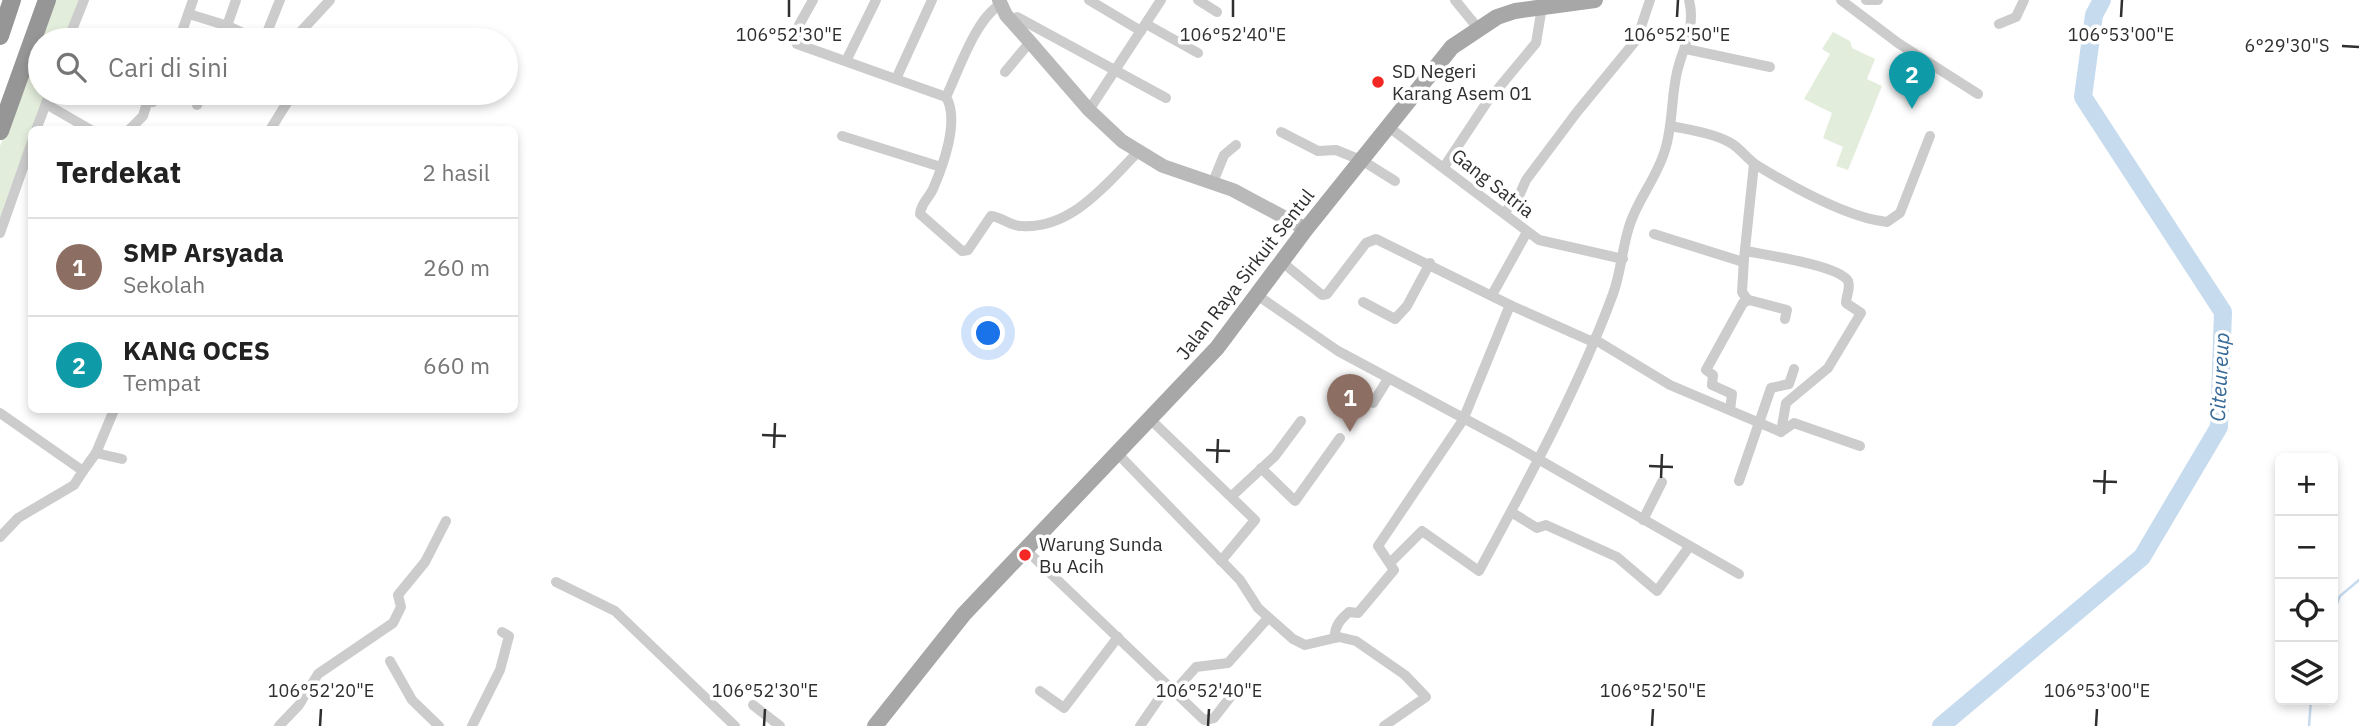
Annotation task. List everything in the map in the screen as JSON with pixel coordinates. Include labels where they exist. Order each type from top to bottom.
[{"type":"highway","points":[[0,36],[12,0]]},
{"type":"highway","points":[[37,28],[47,0]]},
{"type":"highway","points":[[0,131],[28,53]]},
{"type":"main road","name":"Jalan Raya Sirkuit Sentul","points":[[875,726],[944,636],[1217,348],[1306,229],[1390,128],[1442,59],[1477,27],[1497,17],[1542,6],[1595,0]]},
{"type":"street","points":[[73,28],[84,0]]},
{"type":"street","points":[[228,26],[236,0]]},
{"type":"street","points":[[269,28],[280,0]]},
{"type":"street","points":[[304,28],[330,0]]},
{"type":"street","points":[[813,0],[799,25],[797,44],[946,97],[953,114],[941,167],[933,190],[921,207],[921,216],[965,251],[991,216],[1009,224],[1028,226],[1048,225],[1068,216],[1093,196],[1138,152]]},
{"type":"street","points":[[846,61],[876,0]]},
{"type":"street","points":[[896,79],[932,0]]},
{"type":"street","points":[[1089,0],[1198,53]]},
{"type":"street","points":[[1090,110],[1161,0]]},
{"type":"street","points":[[1198,0],[1217,12]]},
{"type":"street","points":[[1455,0],[1477,27]]},
{"type":"street","points":[[1504,213],[1519,196],[1527,180],[1577,112],[1637,39],[1650,0]]},
{"type":"street","points":[[1391,562],[1422,531],[1479,571],[1511,512],[1593,340],[1623,259],[1629,225],[1656,176],[1671,126],[1674,89],[1686,49],[1691,20],[1689,0]]},
{"type":"street","points":[[1866,0],[1878,0]]},
{"type":"street","points":[[1998,24],[2016,17],[2024,0]]},
{"type":"street","points":[[1845,1],[1898,43],[1978,93]]},
{"type":"street","points":[[946,97],[980,27],[999,2],[1030,43],[1090,110],[1138,152],[1163,166],[1213,182],[1306,229]]},
{"type":"street","points":[[182,28],[189,5],[232,28]]},
{"type":"street","points":[[1444,167],[1488,102],[1536,43],[1542,6]]},
{"type":"street","points":[[1017,17],[1166,98]]},
{"type":"street","points":[[1005,72],[1030,43]]},
{"type":"street","points":[[1686,49],[1770,67]]},
{"type":"street","points":[[38,126],[46,105]]},
{"type":"street","points":[[48,105],[84,126]]},
{"type":"street","points":[[133,126],[143,116],[146,105]]},
{"type":"street","points":[[272,126],[286,105]]},
{"type":"street","points":[[1671,126],[1721,138],[1740,149],[1754,164],[1826,201],[1887,222],[1900,213],[1930,136]]},
{"type":"street","name":"Gang Satria","points":[[1390,128],[1539,240],[1623,259]]},
{"type":"street","points":[[1280,132],[1318,150],[1336,150],[1363,161],[1395,181]]},
{"type":"street","points":[[842,136],[941,167]]},
{"type":"street","points":[[1213,182],[1224,155],[1236,145]]},
{"type":"street","points":[[0,233],[28,153]]},
{"type":"street","points":[[1754,164],[1742,292],[1746,299],[1787,310],[1785,320]]},
{"type":"street","points":[[1492,295],[1527,232]]},
{"type":"street","points":[[1654,234],[1740,261],[1745,255]]},
{"type":"street","points":[[1282,262],[1322,295],[1327,294],[1371,239],[1376,239],[1430,263],[1510,305],[1638,362],[1670,385],[1781,432]]},
{"type":"street","points":[[1745,255],[1828,269],[1845,278],[1849,284],[1846,303],[1861,313],[1828,368],[1786,403],[1781,432]]},
{"type":"street","points":[[1363,302],[1395,319],[1407,306],[1430,263]]},
{"type":"street","points":[[1257,295],[1338,351],[1537,459],[1739,574]]},
{"type":"street","points":[[1730,410],[1732,394],[1712,385],[1713,375],[1706,370],[1746,299]]},
{"type":"street","points":[[1335,638],[1335,628],[1341,620],[1349,612],[1358,613],[1387,582],[1394,570],[1378,546],[1463,420],[1510,305]]},
{"type":"street","points":[[1739,481],[1772,388],[1787,385],[1794,369]]},
{"type":"street","points":[[1373,403],[1388,379]]},
{"type":"street","points":[[0,413],[83,471]]},
{"type":"street","points":[[0,537],[19,518],[74,485],[96,453],[113,413]]},
{"type":"street","points":[[1150,419],[1233,495],[1255,520],[1221,561]]},
{"type":"street","points":[[1233,495],[1275,456],[1301,421]]},
{"type":"street","points":[[1781,432],[1794,423],[1860,446]]},
{"type":"street","points":[[1261,468],[1296,501],[1340,438]]},
{"type":"street","points":[[96,453],[122,459]]},
{"type":"street","points":[[1117,453],[1240,580],[1254,604],[1268,618],[1303,645],[1335,638],[1360,643],[1405,675],[1426,697],[1384,726]]},
{"type":"street","points":[[1643,520],[1662,482]]},
{"type":"street","points":[[1511,512],[1537,528],[1546,525],[1617,557],[1658,591],[1689,547]]},
{"type":"street","points":[[279,726],[299,705],[318,674],[393,623],[401,607],[398,595],[425,562],[446,521]]},
{"type":"street","points":[[1025,549],[1170,690],[1208,721],[1239,686]]},
{"type":"street","points":[[556,582],[615,611],[735,726]]},
{"type":"street","points":[[1140,726],[1170,690],[1196,667],[1228,663],[1268,618]]},
{"type":"street","points":[[472,726],[505,659],[509,636],[502,632]]},
{"type":"street","points":[[1040,691],[1064,708],[1118,637]]},
{"type":"street","points":[[390,661],[412,700],[439,726]]},
{"type":"street","points":[[753,705],[780,726]]},
{"type":"green space","points":[[56,0],[85,0],[74,28],[45,28]]},
{"type":"green space","points":[[1833,32],[1850,41],[1852,48],[1875,59],[1867,79],[1882,86],[1848,170],[1836,166],[1843,147],[1823,138],[1832,113],[1804,99],[1830,54],[1822,49]]},
{"type":"green space","points":[[28,72],[28,105],[43,105],[34,126],[28,126],[28,149],[0,234],[0,146]]},
{"type":"waterway","name":"Citeureup","points":[[1941,726],[2142,557],[2219,427],[2223,312],[2083,97],[2094,15],[2102,0]]},
{"type":"waterway","points":[[2338,601],[2359,580]]},
{"type":"waterway","points":[[2309,726],[2311,705]]},
{"type":"place","name":"SD Negeri Karang Asem 01","points":[[1378,82]]},
{"type":"place","name":"KANG OCES","points":[[1912,109]]},
{"type":"place","name":"SMP Arsyada","points":[[1350,432]]},
{"type":"place","name":"Warung Sunda Bu Acih","points":[[1025,555]]}]
